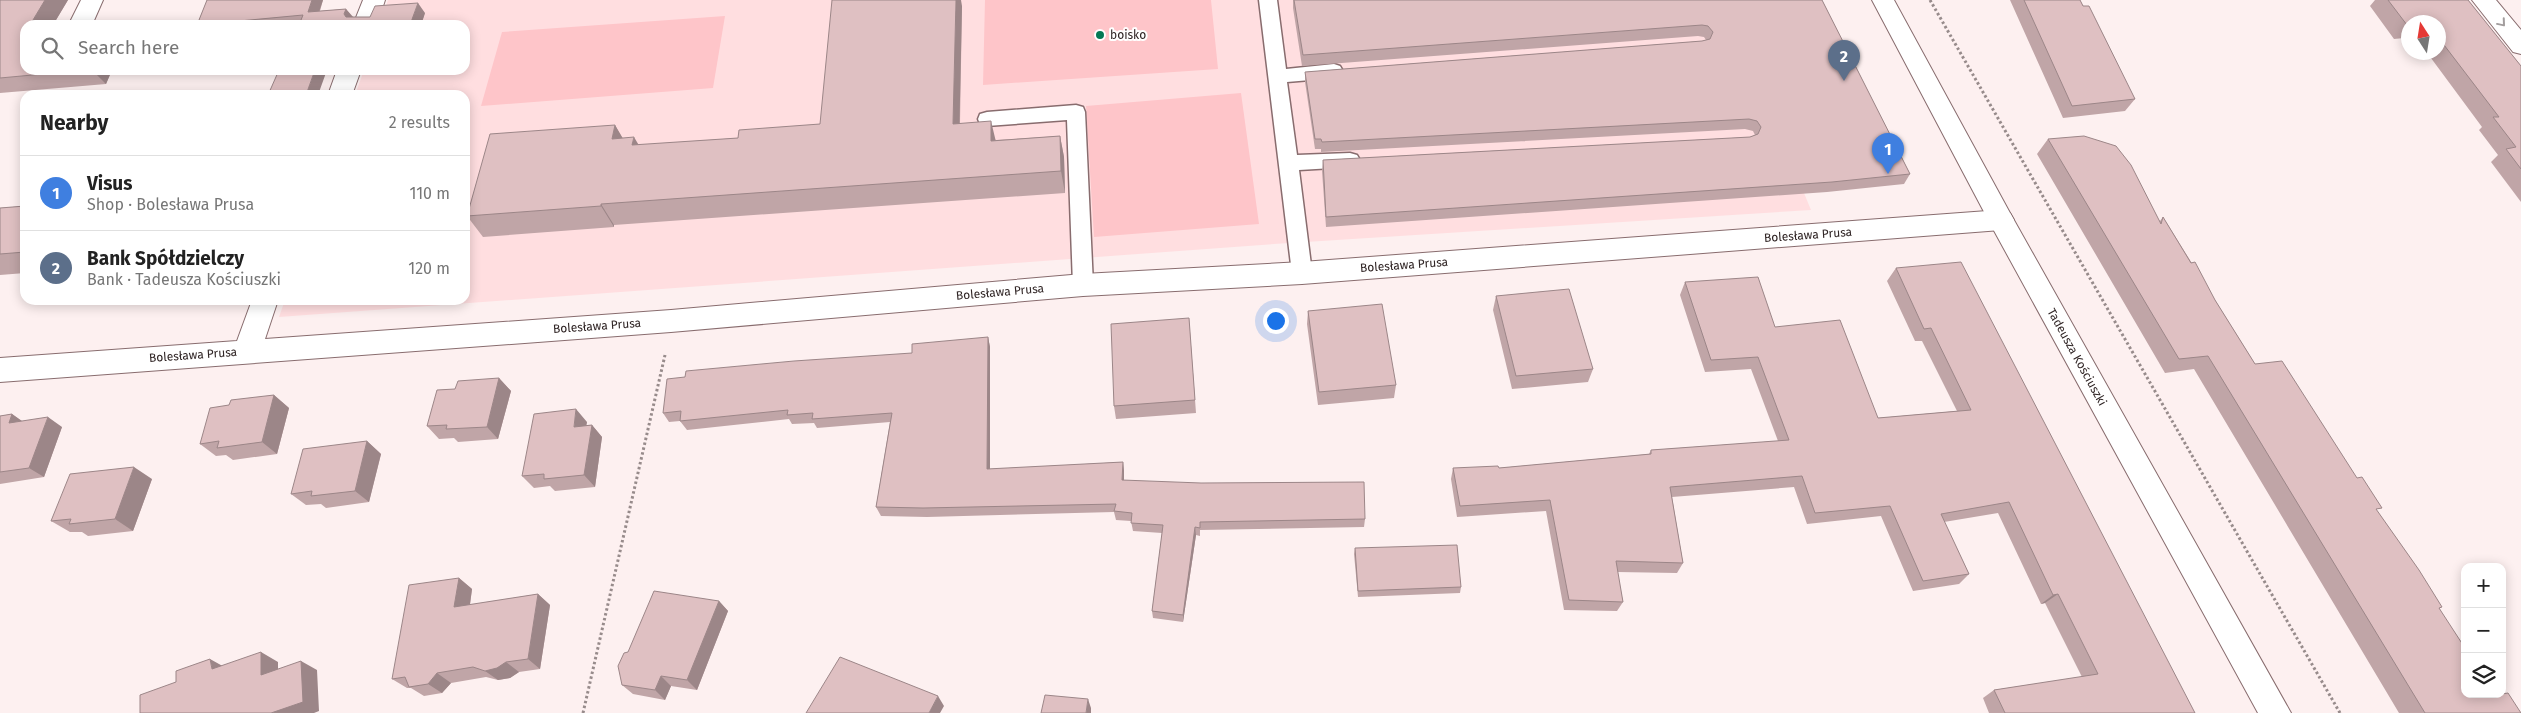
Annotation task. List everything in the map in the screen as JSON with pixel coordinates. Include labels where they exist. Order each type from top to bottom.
[{"type":"street","points":[[83,20],[92,0]]},
{"type":"street","points":[[367,20],[374,0]]},
{"type":"street","name":"Tadeusza Kościuszki","points":[[1883,0],[2001,220],[2275,713]]},
{"type":"street","points":[[2483,0],[2521,46]]},
{"type":"street","points":[[342,90],[347,75]]},
{"type":"street","name":"Bolesława Prusa","points":[[0,370],[671,321],[1083,285],[1302,273],[2001,220]]},
{"type":"street","points":[[247,351],[263,305]]},
{"type":"lane","points":[[1268,0],[1302,273]]},
{"type":"lane","points":[[1277,76],[1356,70]]},
{"type":"lane","points":[[987,119],[1076,112],[1083,285]]},
{"type":"lane","points":[[1288,163],[1368,159]]},
{"type":"path","points":[[1930,0],[2340,713]]},
{"type":"path","points":[[583,713],[660,382]]},
{"type":"shaded area","points":[[388,0],[1695,0],[1752,67],[1811,210],[1274,244],[470,303],[470,90],[357,90],[362,75],[470,75],[470,20],[381,20]]},
{"type":"shaded area","name":"boisko","points":[[985,0],[1211,0],[1218,69],[983,85]]},
{"type":"shaded area","points":[[725,16],[713,88],[481,106],[502,32]]},
{"type":"shaded area","points":[[1241,93],[1259,224],[1094,237],[1086,106]]},
{"type":"shaded area","points":[[283,305],[443,305],[279,317]]},
{"type":"building","points":[[0,0],[45,0],[33,20],[20,20],[20,75],[32,75],[0,78]]},
{"type":"building","points":[[207,0],[312,0],[308,12],[346,9],[344,14],[346,17],[370,17],[375,6],[418,3],[412,20],[301,20],[303,15],[250,20],[199,20]]},
{"type":"building","points":[[832,0],[956,0],[953,124],[991,121],[991,141],[1060,136],[1061,171],[601,204],[601,206],[470,216],[470,205],[490,134],[615,125],[612,139],[634,137],[632,145],[738,138],[739,130],[820,124]]},
{"type":"building","points":[[1294,0],[1822,0],[1910,174],[1832,182],[1326,217],[1323,160],[1750,137],[1758,134],[1761,127],[1757,121],[1749,119],[1322,142],[1321,139],[1315,139],[1305,72],[1702,41],[1710,39],[1713,32],[1708,26],[1702,25],[1303,55]]},
{"type":"building","points":[[2024,0],[2080,0],[2083,6],[2089,6],[2135,99],[2072,106]]},
{"type":"building","points":[[2388,0],[2468,0],[2521,66],[2521,169],[2506,149],[2516,147],[2493,117],[2499,117],[2446,48],[2446,15],[2401,15],[2401,17]]},
{"type":"building","points":[[277,75],[313,75],[308,90],[270,90]]},
{"type":"building","points":[[2084,136],[2116,146],[2131,165],[2161,224],[2163,217],[2191,263],[2195,262],[2215,300],[2255,364],[2282,361],[2357,478],[2362,477],[2382,508],[2376,509],[2419,570],[2442,607],[2439,608],[2461,642],[2461,698],[2506,698],[2506,693],[2508,693],[2521,713],[2425,713],[2208,356],[2179,359],[2048,139]]},
{"type":"building","points":[[20,206],[20,252],[0,254],[0,208]]},
{"type":"building","points":[[1961,262],[2195,713],[2005,713],[1994,690],[2098,674],[2058,594],[2053,595],[2009,502],[1941,514],[1969,574],[1923,581],[1890,506],[1815,513],[1802,476],[1670,487],[1683,563],[1616,561],[1623,602],[1569,600],[1550,500],[1460,506],[1453,468],[1498,466],[1499,468],[1651,454],[1651,450],[1789,440],[1758,357],[1711,360],[1685,282],[1758,277],[1775,327],[1840,320],[1878,418],[1971,410],[1931,328],[1924,329],[1896,268]]},
{"type":"building","points":[[1569,289],[1593,369],[1516,376],[1496,296]]},
{"type":"building","points":[[1382,304],[1396,385],[1319,392],[1308,311]]},
{"type":"building","points":[[1189,318],[1195,400],[1114,406],[1111,324]]},
{"type":"building","points":[[988,337],[987,469],[1123,462],[1122,480],[1201,483],[1364,482],[1365,519],[1200,522],[1200,528],[1195,527],[1183,615],[1152,611],[1163,525],[1131,523],[1132,513],[1114,511],[1116,504],[923,508],[876,507],[892,413],[812,419],[813,413],[787,415],[788,410],[680,421],[681,411],[663,413],[667,379],[685,377],[686,371],[912,353],[912,344]]},
{"type":"building","points":[[499,378],[487,427],[446,429],[447,425],[427,426],[437,390],[455,389],[458,381]]},
{"type":"building","points":[[274,395],[262,442],[217,448],[219,441],[200,444],[210,408],[229,405],[231,400]]},
{"type":"building","points":[[576,409],[574,427],[592,425],[584,475],[544,479],[544,474],[522,476],[534,414]]},
{"type":"building","points":[[12,414],[9,423],[48,417],[29,468],[0,472],[0,416]]},
{"type":"building","points":[[367,441],[355,491],[311,496],[312,491],[291,494],[303,449]]},
{"type":"building","points":[[134,467],[115,519],[69,524],[71,519],[51,521],[70,474]]},
{"type":"building","points":[[1457,545],[1461,587],[1358,591],[1355,548]]},
{"type":"building","points":[[459,578],[454,607],[538,594],[528,659],[506,662],[497,668],[485,671],[473,667],[437,673],[428,684],[409,687],[405,677],[392,679],[409,585]]},
{"type":"building","points":[[654,591],[719,601],[687,680],[661,676],[655,690],[622,685],[618,666],[624,653],[628,652]]},
{"type":"building","points":[[261,652],[261,675],[301,661],[303,702],[271,713],[140,713],[140,695],[176,682],[176,671],[210,659],[212,669]]},
{"type":"building","points":[[840,657],[938,696],[929,713],[806,713]]},
{"type":"building","points":[[1045,695],[1088,699],[1086,713],[1041,713]]},
{"type":"place","name":"boisko","points":[[1100,35]]},
{"type":"place","name":"Bank Spółdzielczy","points":[[1844,81]]},
{"type":"place","name":"Visus","points":[[1888,174]]}]
